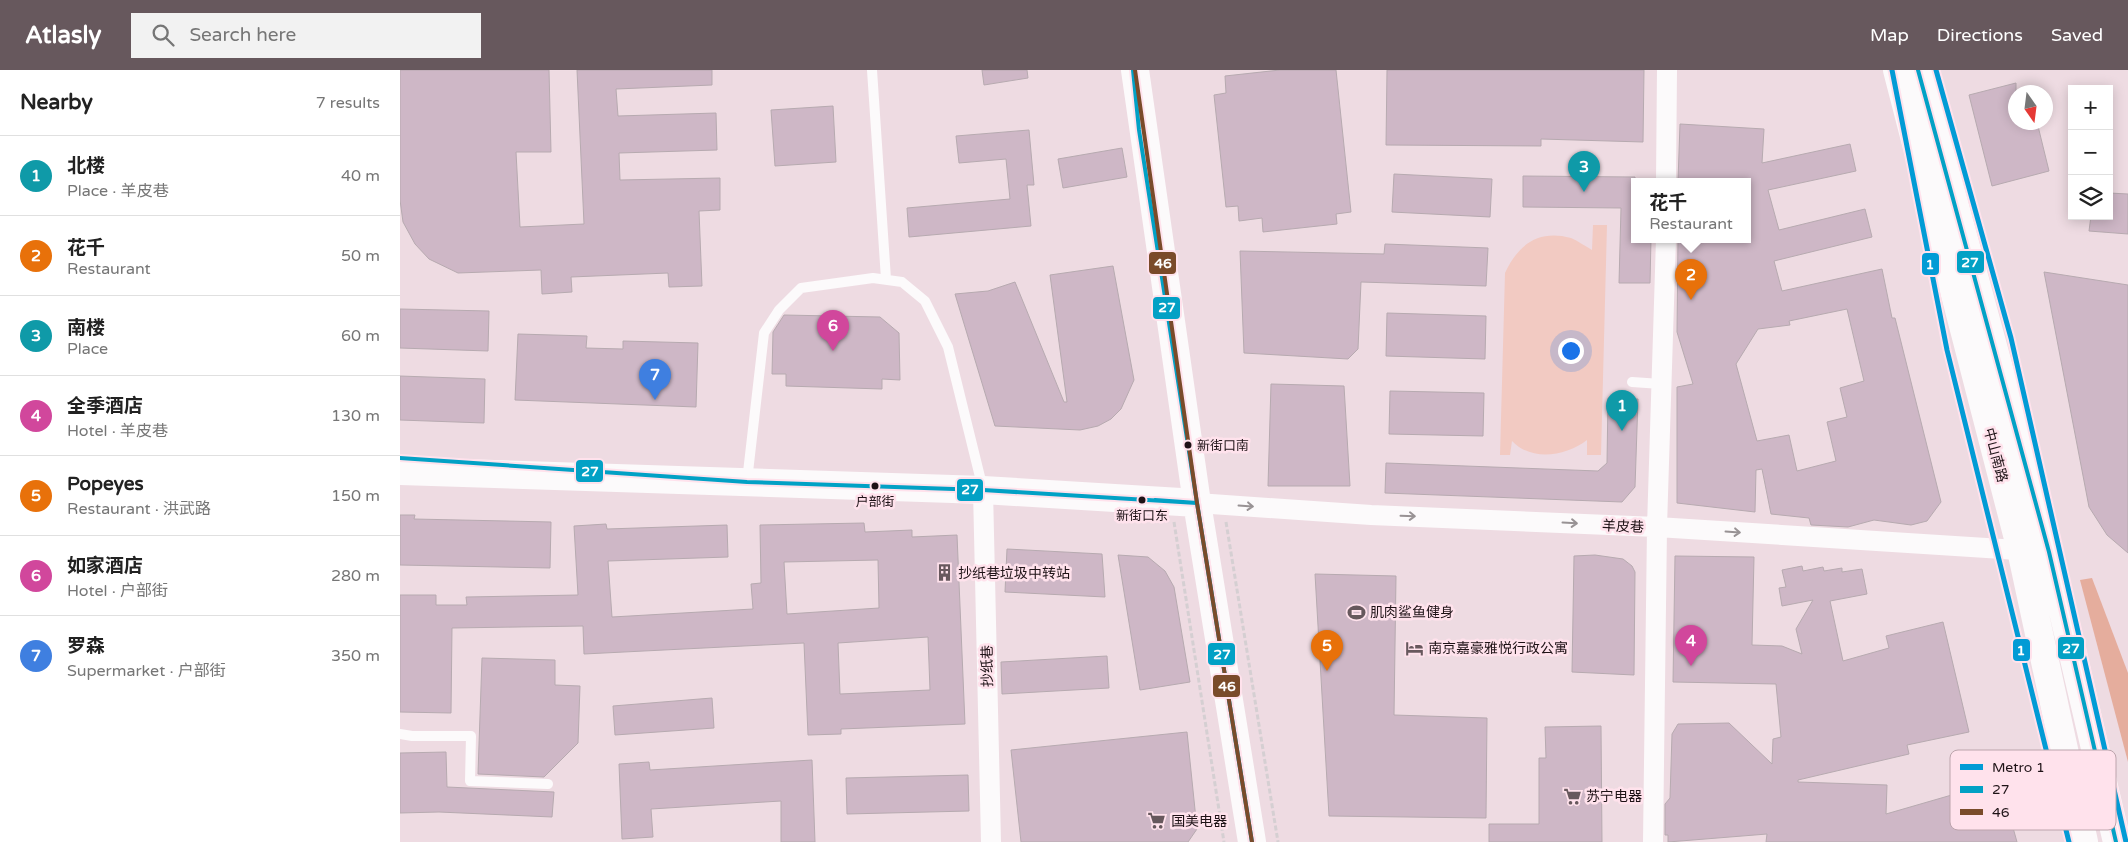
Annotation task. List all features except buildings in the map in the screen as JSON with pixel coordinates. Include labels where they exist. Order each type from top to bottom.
[{"type":"main road","points":[[1135,70],[1197,503],[1252,842]]},
{"type":"main road","name":"中山南路","points":[[1918,70],[2049,552],[2095,750]]},
{"type":"main road","points":[[400,471],[983,490],[1197,503]]},
{"type":"main road","points":[[2021,550],[2064,750]]},
{"type":"street","points":[[1666,178],[1667,70]]},
{"type":"street","points":[[1653,842],[1656,527],[1666,243]]},
{"type":"street","name":"抄纸巷","points":[[983,490],[991,842]]},
{"type":"street","name":"羊皮巷","points":[[1197,503],[1371,515],[1656,527],[2049,552]]},
{"type":"lane","points":[[872,70],[886,279]]},
{"type":"lane","points":[[1896,70],[2021,550],[2069,750]]},
{"type":"lane","points":[[747,482],[764,333],[779,310],[800,288],[873,278],[902,282],[925,301],[948,347],[983,490]]},
{"type":"lane","points":[[1632,382],[1661,384]]},
{"type":"lane","points":[[400,734],[412,736],[471,736],[470,781],[548,784]]},
{"type":"path","points":[[1197,503],[1224,842]]},
{"type":"path","points":[[1197,503],[1278,842]]},
{"type":"shaded area","points":[[1593,225],[1607,225],[1601,455],[1587,455],[1587,440],[1569,450],[1549,454],[1529,452],[1520,448],[1512,441],[1510,455],[1500,455],[1505,273],[1516,254],[1530,242],[1539,238],[1559,236],[1571,238],[1592,250]]},
{"type":"shaded area","points":[[2092,578],[2128,673],[2128,762],[2080,580]]},
{"type":"metro line","name":"1","points":[[1892,70],[1947,350],[2046,750]]},
{"type":"metro line","name":"1","points":[[1936,70],[2011,338],[2105,750]]},
{"type":"metro line","name":"1","points":[[2116,798],[2126,842]]},
{"type":"metro line","name":"1","points":[[2066,830],[2069,842]]},
{"type":"transit line","name":"27","points":[[1133,70],[1139,130],[1197,503],[1155,500]]},
{"type":"transit line","name":"46","points":[[1135,70],[1197,503],[1252,842]]},
{"type":"transit line","name":"27","points":[[1918,70],[2049,552],[2095,750]]},
{"type":"transit line","name":"27","points":[[400,458],[747,482],[983,490],[1197,503],[1252,842]]},
{"type":"transit line","name":"27","points":[[2113,830],[2116,842]]},
{"type":"place","name":"南楼","points":[[1584,192]]},
{"type":"place","name":"花千","points":[[1691,300]]},
{"type":"place","name":"如家酒店","points":[[833,351]]},
{"type":"place","name":"罗森","points":[[655,400]]},
{"type":"place","name":"北楼","points":[[1622,431]]},
{"type":"place","name":"新街口南","points":[[1188,445]]},
{"type":"place","name":"户部街","points":[[875,486]]},
{"type":"place","name":"新街口东","points":[[1142,500]]},
{"type":"place","name":"抄纸巷垃圾中转站","points":[[944,573]]},
{"type":"place","name":"肌肉鲨鱼健身","points":[[1356,612]]},
{"type":"place","name":"南京嘉豪雅悦行政公寓","points":[[1414,648]]},
{"type":"place","name":"全季酒店","points":[[1691,666]]},
{"type":"place","name":"Popeyes","points":[[1327,671]]},
{"type":"place","name":"苏宁电器","points":[[1572,796]]},
{"type":"place","name":"国美电器","points":[[1157,821]]}]
